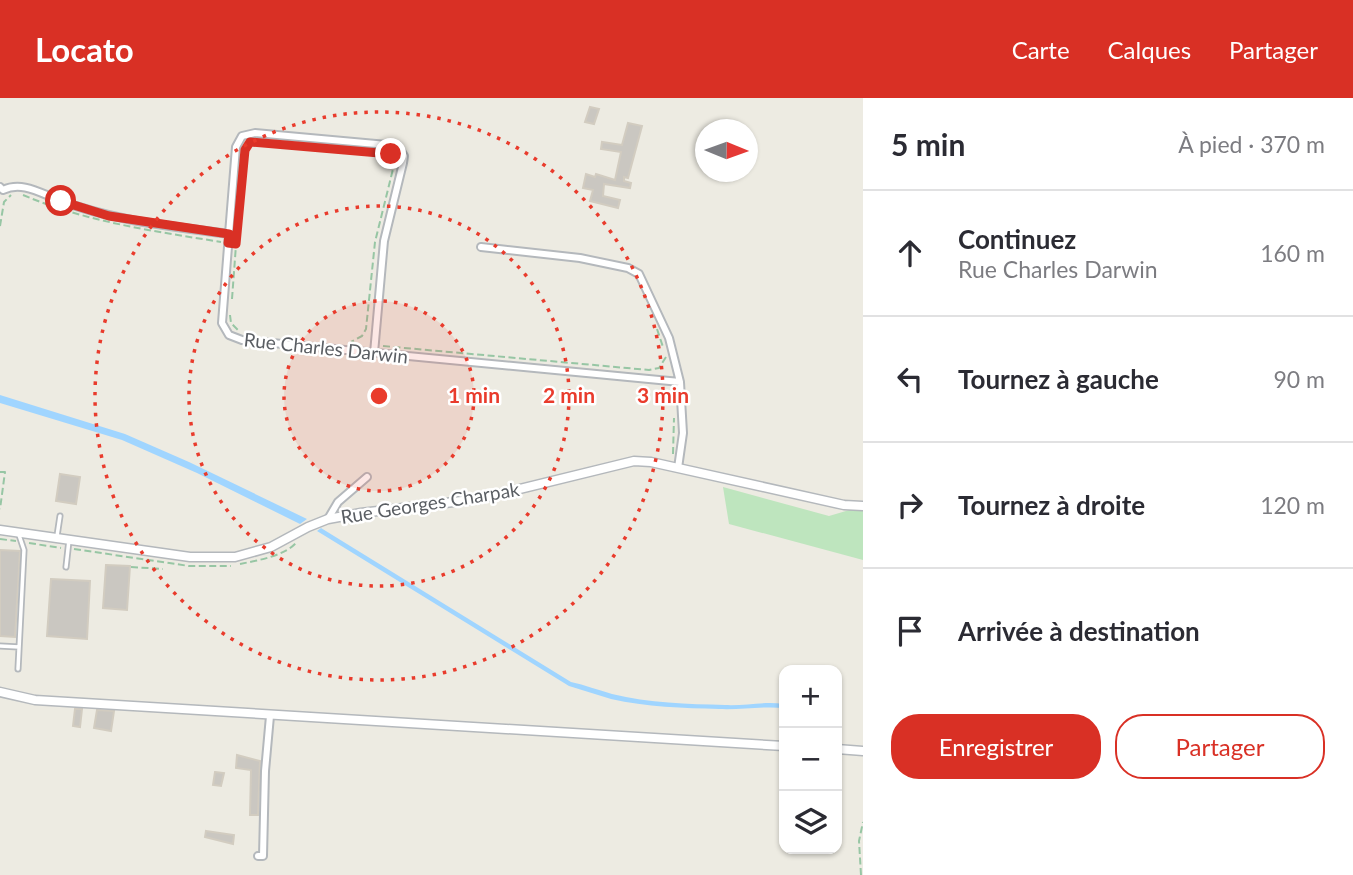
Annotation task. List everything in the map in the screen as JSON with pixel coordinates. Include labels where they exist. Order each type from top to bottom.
[{"type":"street","name":"Rue Charles Darwin","points":[[374,345],[384,241],[403,163],[402,150],[398,146],[255,133],[242,136],[236,147],[222,315],[222,323],[229,335],[242,340],[680,382]]},
{"type":"street","points":[[1,190],[24,187],[109,216],[229,234]]},
{"type":"street","points":[[481,247],[569,257],[628,268],[639,274],[670,338],[680,382],[683,415],[677,468]]},
{"type":"street","points":[[374,345],[374,353]]},
{"type":"street","name":"Rue Georges Charpak","points":[[0,530],[213,559],[258,552],[328,519],[479,499],[634,461],[651,462],[844,505],[863,506]]},
{"type":"street","points":[[328,519],[338,502],[367,477]]},
{"type":"street","points":[[0,692],[35,700],[779,746]]},
{"type":"street","points":[[258,856],[263,856],[265,771],[270,716]]},
{"type":"street","points":[[842,749],[863,751]]},
{"type":"lane","points":[[56,538],[60,516]]},
{"type":"lane","points":[[18,533],[24,550],[18,669]]},
{"type":"lane","points":[[66,566],[69,540]]},
{"type":"lane","points":[[0,646],[19,647]]},
{"type":"path","points":[[231,304],[245,150],[250,142],[391,154],[395,161],[375,242],[366,329],[362,336],[350,343],[653,370],[662,366],[666,355]]},
{"type":"path","points":[[0,226],[4,202],[16,194],[108,224],[236,244]]},
{"type":"path","points":[[230,316],[233,326],[242,332]]},
{"type":"path","points":[[655,326],[669,364]]},
{"type":"path","points":[[674,413],[672,451],[673,454],[680,455]]},
{"type":"path","points":[[0,472],[5,472],[0,509]]},
{"type":"path","points":[[131,567],[163,569]]},
{"type":"path","points":[[861,875],[859,841],[863,822]]},
{"type":"green space","points":[[723,487],[829,516],[863,506],[863,560],[729,524]]},
{"type":"water","points":[[0,395],[125,434],[307,519],[300,524],[197,473],[122,440],[0,403]]},
{"type":"water","points":[[321,528],[571,682],[612,694],[654,701],[725,705],[777,703],[779,708],[679,708],[624,702],[569,686],[317,531]]},
{"type":"building","points":[[590,107],[599,109],[594,124],[585,122]]},
{"type":"building","points":[[628,123],[642,126],[628,178],[624,177],[624,181],[631,183],[630,188],[604,184],[603,196],[620,200],[618,208],[590,201],[593,190],[583,188],[586,174],[615,180],[621,152],[601,149],[602,142],[622,145]]},
{"type":"building","points":[[60,474],[80,477],[76,504],[56,501]]},
{"type":"building","points":[[0,550],[20,551],[15,637],[0,636]]},
{"type":"building","points":[[106,565],[130,566],[127,610],[103,608]]},
{"type":"building","points":[[51,579],[90,581],[87,639],[47,636]]},
{"type":"building","points":[[75,709],[82,709],[80,727],[73,726]]},
{"type":"building","points":[[97,710],[114,711],[111,731],[94,728]]},
{"type":"building","points":[[237,755],[260,761],[258,815],[250,815],[251,770],[236,768]]},
{"type":"building","points":[[215,772],[224,773],[221,786],[213,785]]},
{"type":"building","points":[[206,831],[234,835],[233,844],[205,837]]},
{"type":"route","points":[[61,201],[109,216],[229,234],[228,243],[236,244],[245,150],[250,142],[391,154]]}]
